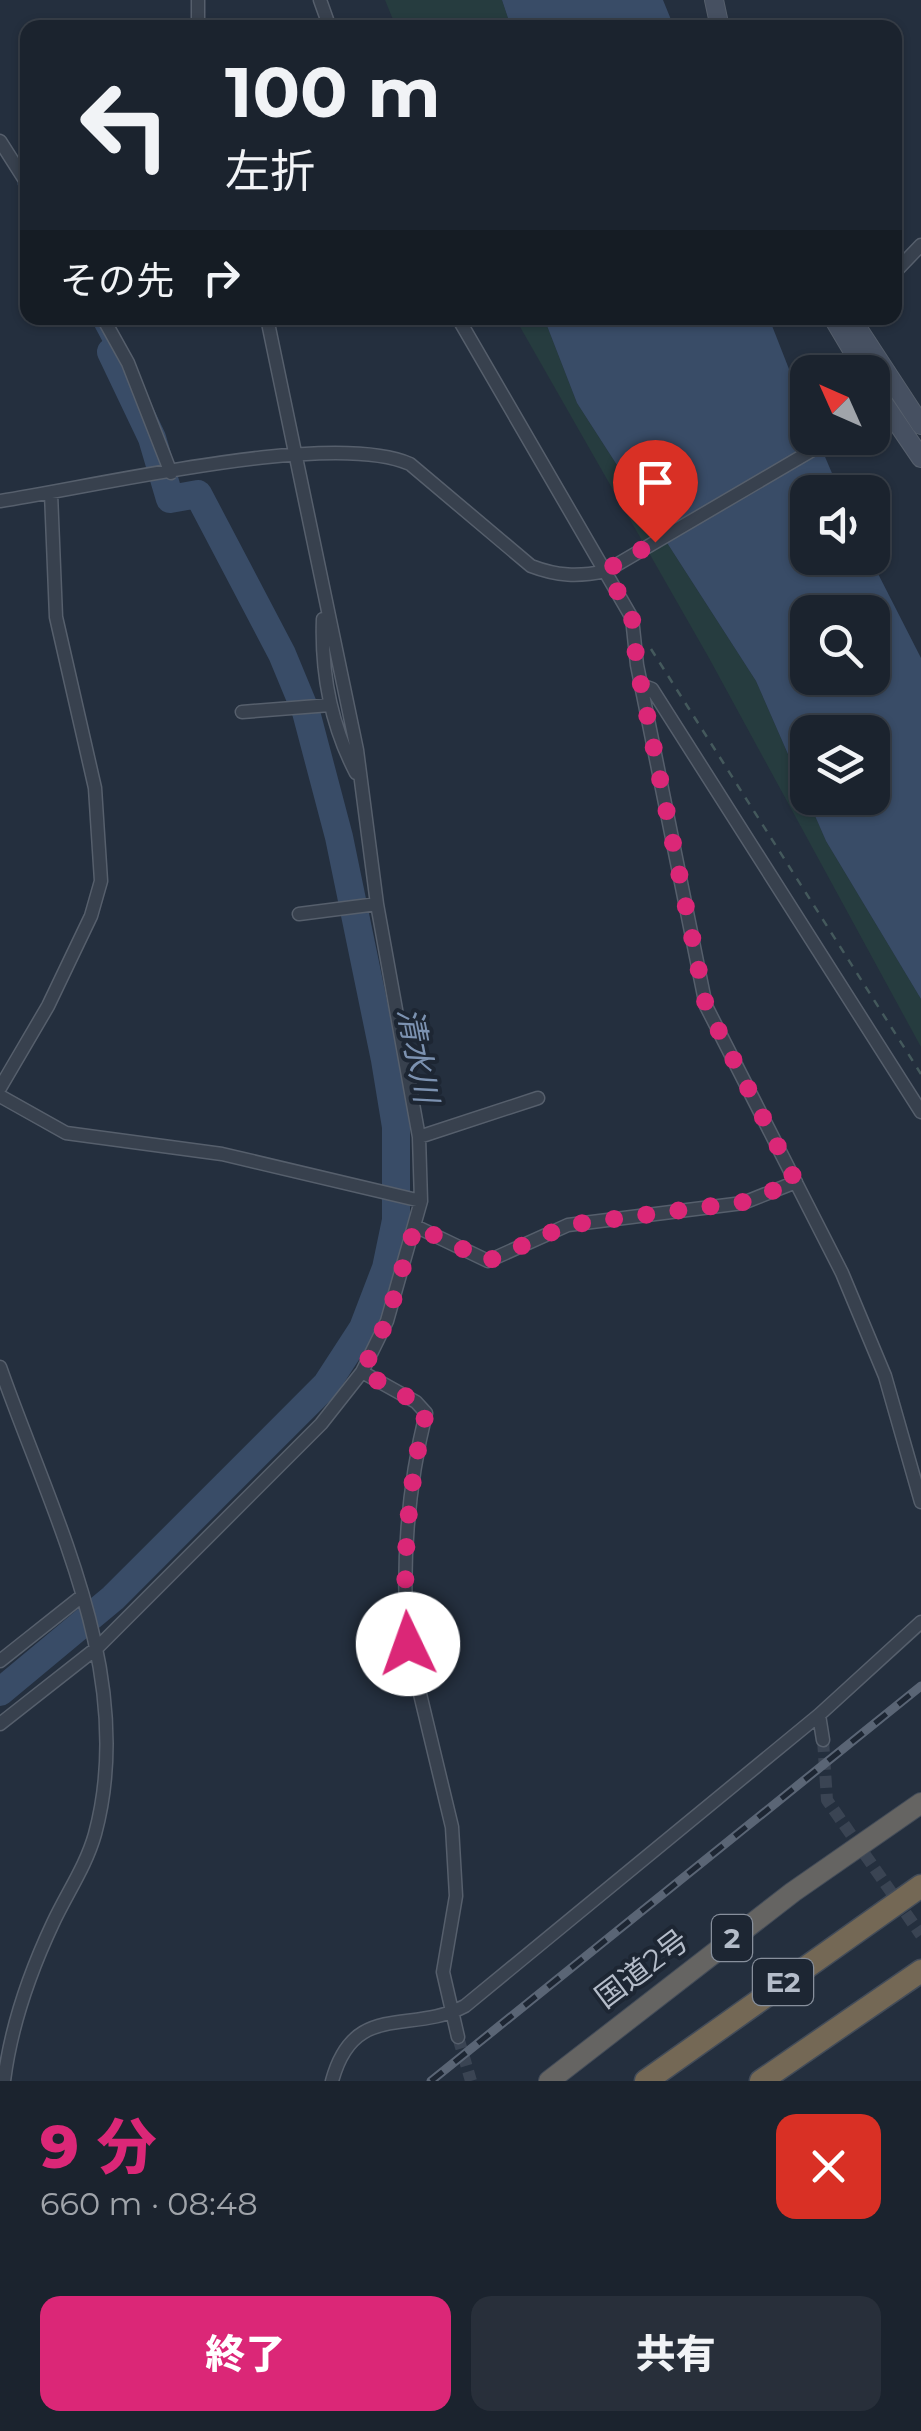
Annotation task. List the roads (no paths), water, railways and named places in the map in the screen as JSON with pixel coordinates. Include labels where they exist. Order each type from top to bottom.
[{"type":"highway","name":"国道2号","points":[[548,2081],[792,1892],[921,1803]]},
{"type":"highway","name":"E2","points":[[646,2081],[921,1886]]},
{"type":"highway","name":"E2","points":[[761,2081],[921,1971]]},
{"type":"main road","points":[[836,325],[855,355]]},
{"type":"main road","points":[[856,325],[921,426]]},
{"type":"main road","points":[[890,423],[921,458]]},
{"type":"street","points":[[0,141],[20,172]]},
{"type":"street","points":[[902,265],[921,245]]},
{"type":"street","points":[[107,325],[128,363],[170,474]]},
{"type":"street","points":[[0,1724],[98,1643],[321,1424],[362,1372],[387,1321],[415,1226],[419,1137],[376,904],[361,784],[268,325]]},
{"type":"street","points":[[462,325],[632,618],[641,685],[706,1006],[842,1273],[885,1376],[921,1502]]},
{"type":"street","points":[[0,502],[292,455],[345,450],[388,454],[432,479],[530,566],[554,575],[583,576],[625,560],[804,455]]},
{"type":"street","points":[[52,493],[56,617],[95,788],[101,881],[90,916],[48,1006],[0,1092],[66,1134],[222,1154],[416,1201]]},
{"type":"street","points":[[324,607],[322,658],[330,706],[361,784]]},
{"type":"street","points":[[641,685],[652,689],[921,1112]]},
{"type":"street","points":[[242,712],[330,706]]},
{"type":"street","points":[[299,914],[376,904]]},
{"type":"street","points":[[419,1137],[538,1098]]},
{"type":"street","points":[[415,1226],[488,1261],[568,1225],[743,1202],[796,1182]]},
{"type":"street","points":[[0,1367],[98,1643],[107,1727],[95,1835],[37,1957],[15,2018],[4,2081]]},
{"type":"street","points":[[362,1372],[416,1402],[426,1413],[412,1486],[405,1613],[456,1860],[456,1896],[444,1972],[458,2037]]},
{"type":"street","points":[[0,1661],[83,1600]]},
{"type":"street","points":[[332,2081],[337,2061],[373,2024],[451,2013],[819,1714],[921,1622]]},
{"type":"street","points":[[819,1714],[823,1740]]},
{"type":"water","points":[[502,0],[663,0],[671,20],[509,20]]},
{"type":"water","points":[[547,325],[772,325],[790,372],[790,455],[824,455],[833,475],[790,475],[790,575],[879,575],[889,595],[790,595],[790,695],[890,695],[890,597],[921,658],[921,999],[826,841],[815,815],[890,815],[890,715],[790,715],[790,759],[756,681],[577,403]]},
{"type":"waterway","points":[[97,325],[111,352]]},
{"type":"waterway","name":"清水川","points":[[0,1692],[113,1598],[326,1385],[363,1328],[386,1268],[396,1220],[396,1127],[385,1060],[339,837],[306,712],[282,654],[198,494],[170,499],[152,438],[111,352]]},
{"type":"tunnel","points":[[823,1740],[827,1800],[921,1935]]},
{"type":"tunnel","points":[[458,2037],[471,2081]]},
{"type":"railway","points":[[431,2081],[921,1686]]}]
